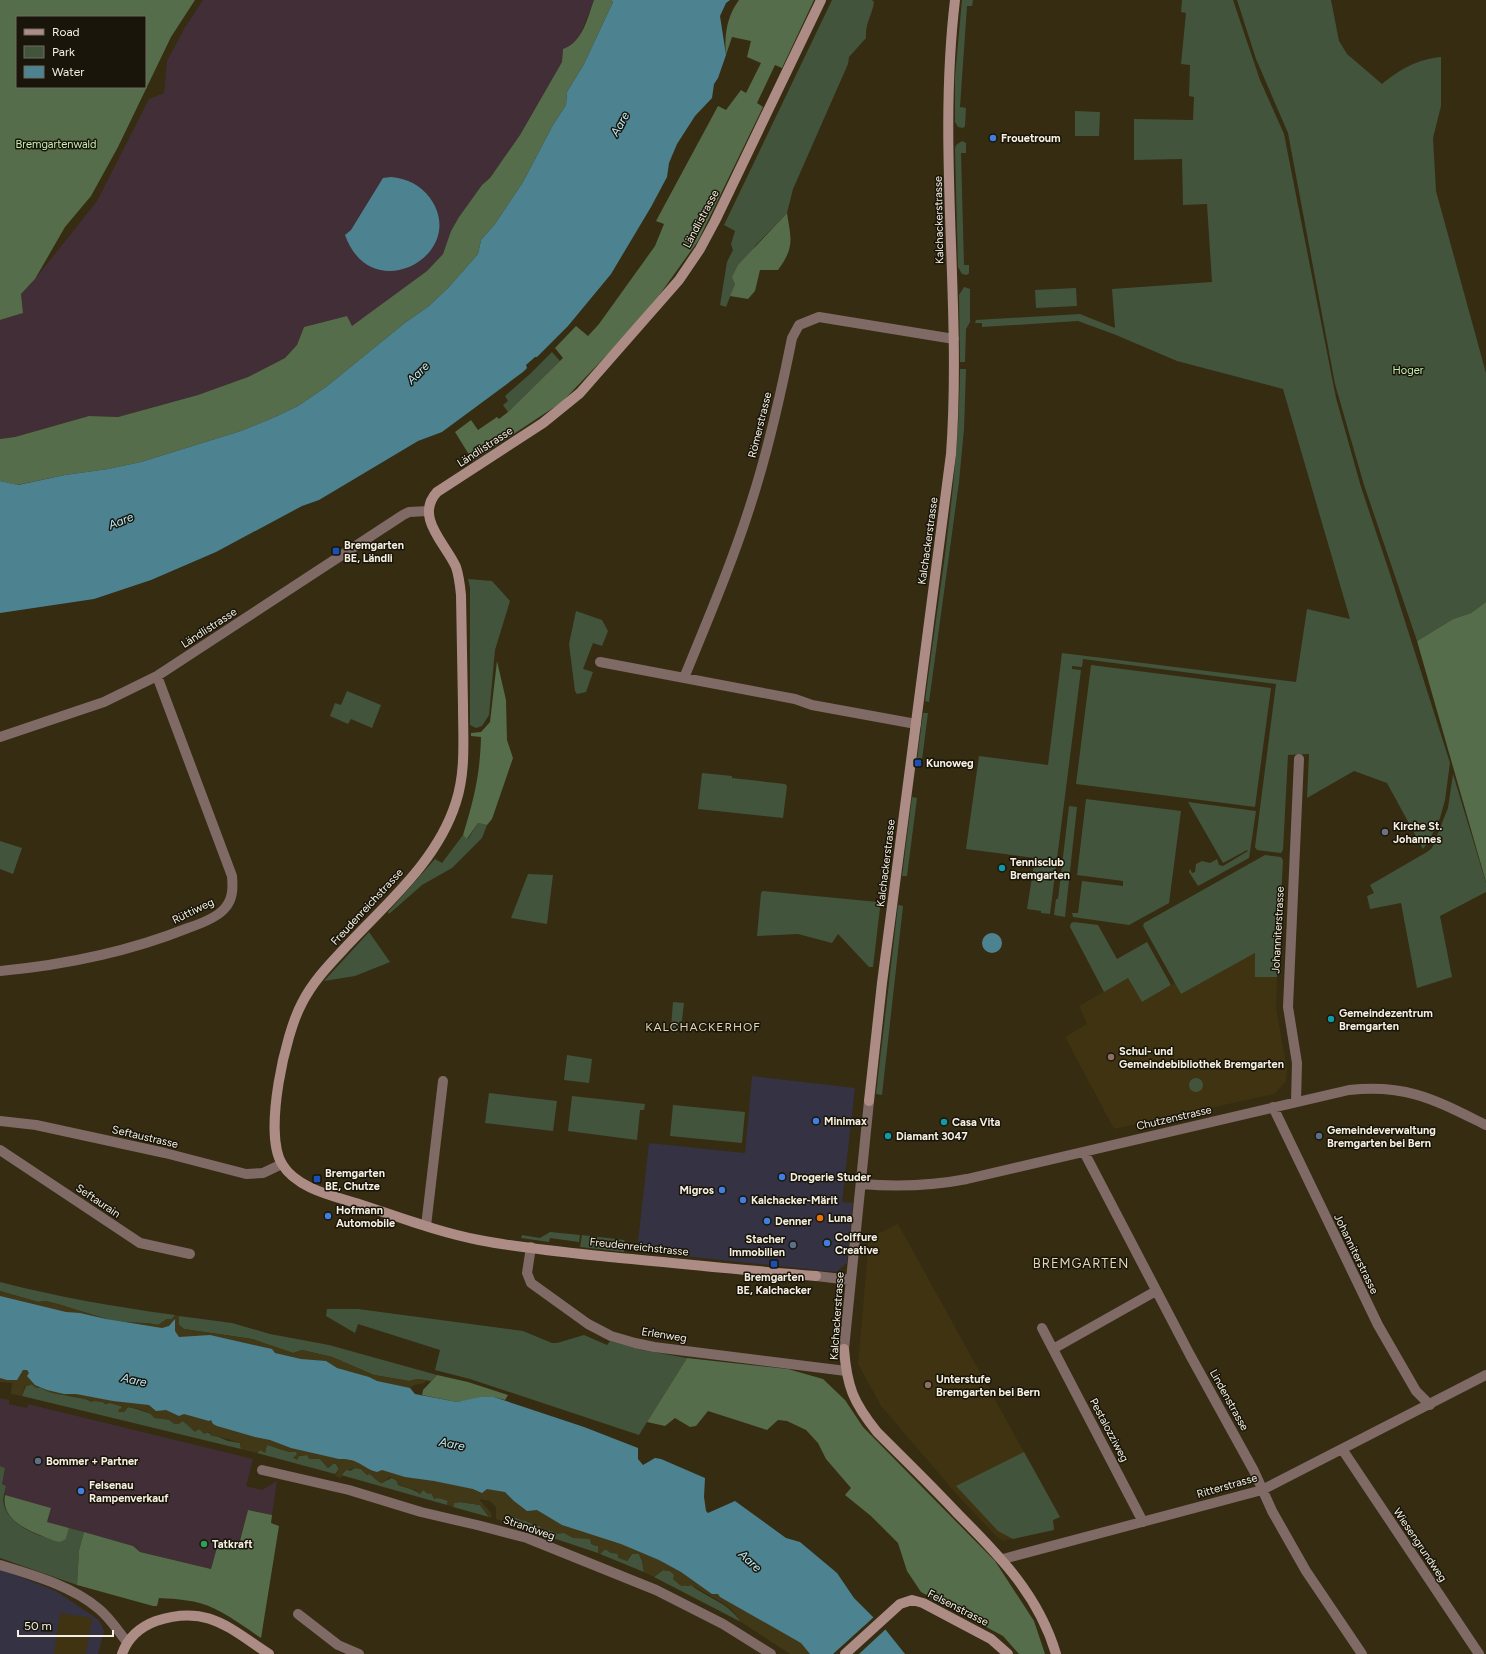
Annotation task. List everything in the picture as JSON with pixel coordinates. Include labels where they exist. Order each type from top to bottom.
[{"type":"street","name":"Ländlistrasse","points":[[0,737],[104,702],[157,676],[403,515],[409,512],[428,511],[430,502],[437,492],[543,423],[580,393],[679,280],[700,249],[715,221],[821,0]]},
{"type":"street","name":"Kalchackerstrasse","points":[[955,0],[948,87],[954,339],[954,402],[951,454],[882,983],[844,1349],[850,1390],[857,1404],[877,1432],[1003,1559],[1040,1613],[1048,1630],[1056,1654]]},
{"type":"street","name":"Römerstrasse","points":[[684,678],[721,587],[752,501],[772,432],[792,338],[799,325],[819,317],[954,339]]},
{"type":"street","name":"Freudenreichstrasse","points":[[428,511],[432,526],[455,566],[459,578],[464,757],[460,786],[451,816],[435,848],[417,871],[323,971],[301,1004],[293,1022],[286,1045],[276,1111],[275,1138],[282,1164],[290,1173],[307,1186],[426,1226],[480,1240],[626,1258],[851,1280]]},
{"type":"street","points":[[600,662],[795,699],[812,705],[916,724]]},
{"type":"street","name":"Rüttiweg","points":[[0,971],[60,963],[114,952],[162,938],[199,924],[221,913],[229,903],[233,889],[232,876],[157,676]]},
{"type":"street","name":"Johanniterstrasse","points":[[1296,1102],[1297,1064],[1288,1007],[1299,759]]},
{"type":"street","points":[[426,1226],[443,1081]]},
{"type":"street","name":"Chutzenstrasse","points":[[861,1184],[903,1187],[941,1184],[1349,1090],[1393,1089],[1431,1098],[1486,1125]]},
{"type":"street","name":"Johanniterstrasse","points":[[1273,1107],[1378,1325],[1416,1390],[1430,1404]]},
{"type":"street","name":"Seftaustrasse","points":[[0,1121],[36,1124],[165,1153],[246,1174],[263,1173],[282,1164]]},
{"type":"street","name":"Seftaurain","points":[[0,1150],[140,1243],[190,1254]]},
{"type":"street","name":"Lindenstrasse","points":[[1084,1152],[1156,1291],[1254,1471],[1262,1490],[1306,1571],[1362,1654]]},
{"type":"street","name":"Erlenweg","points":[[531,1247],[527,1273],[531,1283],[588,1324],[611,1336],[654,1347],[846,1370]]},
{"type":"street","points":[[1053,1349],[1156,1291]]},
{"type":"street","name":"Pestalozziweg","points":[[1042,1328],[1143,1522]]},
{"type":"street","name":"Ritterstrasse","points":[[1003,1559],[1262,1490],[1486,1375]]},
{"type":"street","name":"Wiesengrundweg","points":[[1342,1449],[1479,1654]]},
{"type":"street","name":"Strandweg","points":[[262,1470],[349,1490],[421,1512],[527,1538],[656,1590],[723,1624],[771,1654]]},
{"type":"street","points":[[0,1565],[65,1589],[90,1602],[100,1610],[127,1642]]},
{"type":"street","name":"Felsenstrasse","points":[[845,1654],[894,1610],[908,1600],[919,1601],[991,1639],[1008,1654]]},
{"type":"street","points":[[298,1614],[338,1645],[359,1654]]},
{"type":"street","points":[[122,1654],[127,1642],[135,1633],[152,1623],[178,1615],[194,1615],[222,1623],[269,1654]]},
{"type":"shaded area","points":[[203,0],[594,0],[579,38],[569,47],[563,49],[562,62],[520,135],[490,178],[482,185],[459,217],[451,231],[443,254],[427,271],[352,327],[347,316],[304,327],[297,345],[285,358],[248,377],[198,395],[118,417],[89,416],[15,437],[0,439],[0,320],[23,313],[21,294],[35,279],[97,201],[149,99],[164,93],[167,61],[184,29]]},
{"type":"shaded area","points":[[1255,953],[1255,977],[1277,977],[1276,1007],[1287,1071],[1286,1081],[1274,1094],[1114,1129],[1065,1037],[1087,1024],[1079,1006],[1128,978],[1142,1002],[1175,983],[1181,994]]},
{"type":"shaded area","points":[[752,1076],[855,1088],[842,1202],[853,1203],[847,1263],[836,1272],[637,1251],[649,1143],[745,1153]]},
{"type":"shaded area","name":"Unterstufe Bremgarten bei Bern","points":[[898,1224],[1060,1517],[1053,1520],[1054,1530],[1003,1541],[997,1537],[959,1497],[881,1406],[858,1364],[869,1238]]},
{"type":"shaded area","points":[[0,1398],[9,1400],[9,1404],[27,1408],[28,1404],[253,1459],[246,1486],[262,1490],[277,1481],[272,1515],[248,1510],[237,1549],[218,1544],[211,1569],[140,1552],[133,1546],[47,1522],[51,1508],[5,1495],[6,1486],[2,1484],[5,1468],[0,1466]]},
{"type":"shaded area","points":[[0,1569],[56,1591],[99,1620],[104,1631],[98,1654],[0,1654]]},
{"type":"shaded area","points":[[60,1613],[92,1618],[86,1654],[54,1654]]},
{"type":"green space","name":"Bremgartenwald","points":[[0,0],[195,0],[171,37],[118,147],[91,196],[65,227],[35,279],[21,294],[23,313],[0,320]]},
{"type":"green space","points":[[594,0],[611,0],[613,2],[584,64],[567,92],[566,105],[553,125],[523,182],[495,224],[481,240],[478,254],[449,287],[429,306],[406,322],[326,387],[298,406],[241,431],[141,462],[108,469],[65,475],[17,485],[0,481],[0,439],[15,437],[89,416],[118,417],[198,395],[248,377],[285,358],[297,345],[304,327],[347,316],[352,326],[427,271],[443,254],[451,231],[459,217],[482,185],[490,178],[520,135],[562,62],[563,49],[570,46],[580,35]]},
{"type":"green space","points":[[739,0],[814,0],[782,68],[775,65],[757,103],[763,107],[698,241],[660,294],[621,340],[562,402],[473,461],[455,432],[471,420],[478,430],[497,417],[499,419],[563,358],[555,348],[576,326],[588,336],[599,324],[655,246],[664,224],[656,221],[718,106],[726,110],[741,90],[746,93],[761,63],[747,57],[751,41],[732,37],[726,55],[727,26]]},
{"type":"green space","points":[[832,0],[872,0],[874,2],[866,38],[849,57],[848,64],[793,189],[787,213],[755,246],[735,284],[726,307],[720,305],[727,262],[733,250],[731,244],[735,231],[724,225]]},
{"type":"green space","points":[[962,0],[973,0],[972,6],[967,6],[960,107],[966,108],[965,126],[963,128],[958,127],[955,122],[955,77]]},
{"type":"green space","points":[[1182,0],[1233,0],[1260,80],[1284,134],[1336,398],[1361,487],[1450,763],[1445,800],[1440,818],[1429,841],[1423,849],[1387,783],[1354,771],[1307,798],[1309,754],[1288,755],[1283,850],[1281,853],[1257,850],[1255,847],[1276,684],[1083,659],[1082,667],[1072,666],[1072,669],[1081,670],[1050,914],[1041,913],[1041,911],[1027,909],[1035,858],[966,849],[979,756],[1048,765],[1062,653],[1296,682],[1307,609],[1350,619],[1283,389],[1177,361],[1116,335],[1078,321],[982,327],[982,323],[975,323],[976,320],[1080,314],[1115,328],[1112,289],[1212,282],[1207,204],[1183,205],[1182,159],[1134,160],[1134,119],[1193,120],[1194,97],[1189,96],[1190,65],[1181,64],[1186,13],[1181,12]]},
{"type":"green space","name":"Hoger","points":[[1237,0],[1331,0],[1339,41],[1347,54],[1382,84],[1396,73],[1410,66],[1424,60],[1441,57],[1441,106],[1433,138],[1436,191],[1486,373],[1486,602],[1471,613],[1453,619],[1417,641],[1364,485],[1335,384],[1288,133],[1256,59]]},
{"type":"green space","points":[[1075,111],[1100,112],[1099,136],[1075,136]]},
{"type":"green space","points":[[962,141],[966,143],[966,153],[961,153],[964,265],[969,265],[969,273],[967,275],[962,274],[958,267],[955,149],[956,145]]},
{"type":"green space","points":[[787,213],[790,230],[790,243],[787,255],[778,270],[760,270],[755,291],[748,299],[730,296],[735,284],[732,277],[738,265]]},
{"type":"green space","points":[[964,287],[970,289],[970,322],[966,329],[965,362],[960,362],[959,295]]},
{"type":"green space","points":[[1076,288],[1077,306],[1036,308],[1035,290]]},
{"type":"green space","points":[[552,352],[560,361],[508,412],[503,405],[508,401],[505,396]]},
{"type":"green space","points":[[960,369],[966,369],[964,429],[959,482],[929,702],[925,701],[952,494],[959,411]]},
{"type":"green space","points":[[468,579],[492,581],[510,601],[495,650],[489,715],[482,726],[476,728],[470,725],[470,588]]},
{"type":"green space","points":[[1486,602],[1486,882],[1417,641],[1453,619],[1471,613]]},
{"type":"green space","points":[[576,611],[602,620],[608,631],[602,646],[593,643],[583,669],[593,672],[586,692],[577,694],[575,691],[569,644]]},
{"type":"green space","points":[[497,661],[506,700],[507,740],[513,758],[492,819],[487,825],[478,823],[467,839],[463,835],[476,787],[481,737],[471,736],[471,733],[481,732],[490,722]]},
{"type":"green space","points":[[1091,665],[1271,688],[1255,807],[1076,784]]},
{"type":"green space","points":[[347,691],[381,705],[372,728],[351,719],[348,724],[330,716],[335,703],[341,705]]},
{"type":"green space","points":[[923,713],[928,713],[922,760],[917,760]]},
{"type":"green space","points":[[702,773],[785,784],[787,786],[783,818],[698,809]]},
{"type":"green space","points":[[1453,774],[1486,883],[1486,892],[1440,916],[1452,977],[1417,988],[1401,903],[1370,909],[1367,896],[1374,893],[1370,885],[1432,848],[1448,808]]},
{"type":"green space","points":[[912,797],[917,798],[907,876],[902,876]]},
{"type":"green space","points":[[1086,799],[1181,811],[1169,903],[1129,925],[1073,917],[1072,913],[1078,913],[1082,881],[1123,886],[1123,881],[1077,875]]},
{"type":"green space","points":[[1188,802],[1256,811],[1249,858],[1198,886],[1189,872],[1190,869],[1192,873],[1195,872],[1196,864],[1202,861],[1210,863],[1217,859],[1219,865],[1223,866],[1248,851],[1247,850],[1223,863]]},
{"type":"green space","points":[[1069,806],[1077,807],[1065,917],[1054,915],[1056,899],[1058,899]]},
{"type":"green space","points":[[478,823],[487,825],[482,838],[452,868],[422,885],[389,914],[388,912],[435,859],[442,863],[463,835],[468,839]]},
{"type":"green space","points":[[0,841],[22,848],[13,874],[0,869]]},
{"type":"green space","points":[[1265,855],[1281,857],[1283,860],[1277,977],[1255,977],[1255,953],[1181,994],[1143,926],[1144,923]]},
{"type":"green space","points":[[528,874],[553,875],[547,924],[511,918]]},
{"type":"green space","points":[[763,891],[878,902],[880,908],[873,967],[869,967],[838,934],[832,943],[798,934],[757,936],[761,893]]},
{"type":"green space","points":[[898,905],[903,906],[882,1095],[876,1094]]},
{"type":"green space","points":[[1074,922],[1098,925],[1117,959],[1147,942],[1171,985],[1142,1002],[1128,978],[1104,992],[1070,927],[1071,923]]},
{"type":"green space","points":[[369,932],[390,962],[355,976],[324,981]]},
{"type":"green space","points":[[673,1002],[684,1003],[681,1029],[671,1028]]},
{"type":"green space","points":[[567,1055],[592,1059],[589,1083],[564,1080]]},
{"type":"green space","points":[[1193,1078],[1199,1078],[1203,1082],[1203,1088],[1199,1092],[1193,1092],[1189,1088],[1189,1082]]},
{"type":"green space","points":[[489,1093],[557,1101],[553,1131],[485,1123]]},
{"type":"green space","points":[[572,1096],[645,1104],[644,1110],[640,1110],[637,1140],[568,1131]]},
{"type":"green space","points":[[673,1105],[745,1112],[742,1143],[670,1136]]},
{"type":"green space","points":[[550,1232],[580,1235],[579,1242],[550,1238],[549,1242],[521,1238],[522,1235],[540,1238]]},
{"type":"green space","points":[[582,1235],[624,1240],[626,1243],[624,1252],[580,1247]]},
{"type":"green space","points":[[0,1282],[87,1301],[175,1315],[172,1319],[167,1319],[158,1325],[112,1321],[54,1303],[46,1301],[38,1302],[0,1291]]},
{"type":"green space","points":[[327,1309],[358,1309],[523,1331],[552,1343],[557,1343],[584,1335],[607,1345],[610,1341],[642,1350],[687,1358],[639,1435],[470,1379],[435,1370],[440,1350],[358,1324],[355,1333],[326,1316]]},
{"type":"green space","points":[[179,1316],[232,1323],[270,1334],[329,1345],[437,1375],[431,1381],[417,1379],[409,1381],[374,1375],[332,1357],[302,1350],[293,1353],[252,1339],[184,1329],[179,1325]]},
{"type":"green space","points":[[687,1358],[788,1369],[823,1379],[845,1400],[863,1427],[995,1561],[1034,1621],[1045,1654],[1019,1654],[1003,1636],[921,1592],[907,1571],[898,1543],[871,1516],[845,1495],[851,1488],[826,1459],[818,1443],[806,1430],[787,1421],[778,1420],[767,1430],[708,1411],[696,1426],[690,1427],[675,1418],[665,1426],[647,1422]]},
{"type":"green space","points":[[437,1375],[468,1382],[508,1395],[505,1400],[494,1397],[457,1402],[422,1395],[423,1390]]},
{"type":"green space","points":[[31,1384],[63,1395],[121,1406],[124,1412],[128,1407],[170,1420],[171,1422],[183,1421],[195,1431],[199,1429],[228,1441],[240,1443],[241,1449],[22,1396],[26,1386]]},
{"type":"green space","points":[[267,1445],[285,1451],[296,1452],[299,1456],[307,1455],[320,1459],[328,1468],[333,1464],[336,1464],[339,1469],[335,1474],[257,1453],[260,1450],[265,1452]]},
{"type":"green space","points":[[1024,1452],[1060,1517],[1053,1520],[1054,1530],[1013,1539],[998,1531],[956,1486]]},
{"type":"green space","points":[[0,1466],[5,1468],[2,1484],[6,1486],[3,1503],[7,1513],[13,1520],[29,1531],[49,1538],[66,1539],[69,1528],[84,1532],[79,1550],[77,1585],[0,1558]]},
{"type":"green space","points":[[355,1468],[361,1469],[367,1475],[369,1473],[381,1483],[392,1478],[397,1481],[398,1485],[420,1494],[423,1490],[431,1493],[434,1498],[448,1500],[447,1505],[341,1475],[347,1469],[350,1471]]},
{"type":"green space","points":[[5,1495],[51,1508],[47,1522],[69,1528],[66,1539],[60,1542],[55,1541],[21,1526],[13,1520],[8,1513],[5,1505]]},
{"type":"green space","points":[[460,1502],[480,1505],[489,1517],[453,1507],[454,1503]]},
{"type":"green space","points":[[248,1510],[272,1515],[271,1523],[279,1526],[261,1638],[238,1622],[207,1605],[180,1599],[159,1598],[157,1606],[153,1606],[77,1585],[79,1550],[84,1532],[133,1546],[140,1552],[211,1569],[218,1544],[238,1548]]},
{"type":"green space","points":[[514,1517],[540,1526],[542,1530],[560,1532],[590,1539],[593,1545],[598,1546],[598,1553],[502,1521]]},
{"type":"green space","points":[[604,1550],[611,1553],[616,1553],[627,1561],[632,1554],[639,1554],[644,1572],[600,1554]]},
{"type":"green space","points":[[663,1570],[670,1571],[687,1586],[691,1585],[729,1609],[741,1622],[654,1577]]},
{"type":"sand","points":[[0,1291],[38,1302],[46,1301],[112,1321],[158,1325],[167,1319],[172,1319],[175,1315],[179,1316],[179,1325],[184,1329],[252,1339],[293,1353],[302,1350],[332,1357],[374,1375],[409,1381],[417,1379],[426,1380],[425,1383],[414,1385],[410,1388],[411,1391],[197,1343],[0,1302]]},
{"type":"sand","points":[[24,1368],[135,1401],[572,1505],[822,1654],[790,1654],[741,1622],[733,1611],[723,1603],[691,1585],[681,1586],[673,1579],[674,1575],[670,1571],[662,1570],[654,1577],[644,1572],[639,1554],[632,1554],[627,1561],[618,1558],[618,1554],[611,1553],[607,1550],[604,1550],[600,1554],[598,1553],[598,1546],[591,1544],[590,1539],[573,1538],[564,1533],[557,1534],[550,1530],[542,1530],[540,1526],[533,1525],[528,1521],[523,1521],[514,1517],[502,1521],[496,1519],[496,1507],[490,1501],[479,1499],[491,1513],[492,1518],[489,1517],[480,1505],[460,1502],[454,1503],[453,1507],[447,1505],[448,1501],[438,1498],[434,1499],[432,1493],[428,1494],[423,1490],[420,1494],[416,1490],[400,1486],[396,1480],[391,1477],[383,1483],[369,1474],[367,1475],[361,1469],[355,1468],[344,1471],[341,1478],[335,1476],[339,1469],[337,1464],[332,1464],[328,1468],[320,1459],[309,1459],[307,1455],[300,1455],[297,1460],[293,1458],[297,1454],[296,1452],[285,1451],[267,1445],[265,1453],[260,1450],[257,1453],[241,1449],[240,1443],[221,1437],[211,1436],[210,1432],[204,1434],[199,1429],[195,1432],[183,1421],[179,1424],[174,1424],[170,1420],[154,1418],[150,1413],[139,1409],[128,1407],[124,1412],[118,1412],[119,1409],[122,1408],[121,1406],[110,1403],[105,1404],[103,1402],[91,1402],[78,1397],[52,1393],[40,1387],[36,1388],[31,1384],[29,1386],[25,1386],[22,1396],[11,1394],[12,1383],[0,1382],[0,1375]]},
{"type":"water","name":"Aare","points":[[611,0],[730,0],[726,3],[720,16],[726,55],[718,78],[714,84],[712,98],[695,116],[677,144],[669,163],[667,177],[611,274],[568,326],[537,357],[526,365],[527,368],[442,432],[418,441],[319,500],[302,506],[216,552],[151,580],[94,599],[0,613],[0,481],[18,485],[65,475],[108,469],[141,462],[241,431],[298,406],[326,387],[406,322],[429,306],[449,287],[478,254],[481,240],[495,224],[523,182],[553,125],[566,105],[567,92],[584,64],[613,2]]},
{"type":"water","points":[[391,177],[408,181],[422,189],[430,198],[439,218],[437,238],[428,254],[413,265],[394,271],[375,269],[358,257],[345,235],[351,230],[383,178]]},
{"type":"water","points":[[992,933],[999,936],[1002,943],[999,950],[992,953],[985,950],[982,943],[985,936]]},
{"type":"water","name":"Aare","points":[[0,1296],[66,1312],[80,1313],[106,1319],[162,1328],[169,1326],[175,1319],[175,1331],[179,1337],[210,1335],[272,1349],[275,1353],[301,1359],[326,1361],[337,1368],[369,1377],[377,1381],[410,1388],[415,1394],[457,1402],[481,1397],[494,1397],[584,1427],[638,1448],[638,1459],[643,1465],[655,1458],[661,1459],[705,1478],[704,1497],[706,1511],[708,1513],[735,1501],[786,1538],[800,1542],[837,1573],[854,1598],[885,1629],[905,1654],[810,1654],[801,1643],[720,1597],[718,1594],[712,1594],[681,1572],[659,1560],[621,1544],[562,1525],[537,1510],[527,1511],[505,1492],[487,1489],[482,1493],[473,1489],[405,1477],[382,1470],[377,1472],[351,1460],[339,1459],[291,1448],[270,1440],[217,1426],[213,1424],[211,1420],[209,1421],[184,1414],[179,1416],[166,1410],[156,1411],[149,1405],[113,1401],[76,1394],[64,1394],[47,1390],[35,1385],[27,1376],[29,1373],[27,1370],[23,1370],[17,1380],[0,1378]]},
{"type":"pier","points":[[875,1616],[887,1628],[859,1654],[833,1654]]},
{"type":"place","name":"Frouetroum","points":[[993,138]]},
{"type":"place","name":"Bremgarten BE, Ländli","points":[[336,551]]},
{"type":"place","name":"Kunoweg","points":[[918,763]]},
{"type":"place","name":"Kirche St. Johannes","points":[[1385,832]]},
{"type":"place","name":"Tennisclub Bremgarten","points":[[1002,868]]},
{"type":"place","name":"Gemeindezentrum Bremgarten","points":[[1331,1019]]},
{"type":"place","name":"Schul- und Gemeindebibliothek Bremgarten","points":[[1111,1057]]},
{"type":"place","name":"Minimax","points":[[816,1121]]},
{"type":"place","name":"Casa Vita","points":[[944,1122]]},
{"type":"place","name":"Diamant 3047","points":[[888,1136]]},
{"type":"place","name":"Gemeindeverwaltung Bremgarten bei Bern","points":[[1319,1136]]},
{"type":"place","name":"Drogerie Studer","points":[[782,1177]]},
{"type":"place","name":"Bremgarten BE, Chutze","points":[[317,1179]]},
{"type":"place","name":"Migros","points":[[722,1190]]},
{"type":"place","name":"Kalchacker-Märit","points":[[743,1200]]},
{"type":"place","name":"Hofmann Automobile","points":[[328,1216]]},
{"type":"place","name":"Luna","points":[[820,1218]]},
{"type":"place","name":"Denner","points":[[767,1221]]},
{"type":"place","name":"Coiffure Creative","points":[[827,1243]]},
{"type":"place","name":"Stacher Immobilien","points":[[793,1245]]},
{"type":"place","name":"Bremgarten BE, Kalchacker","points":[[774,1264]]},
{"type":"place","name":"Unterstufe Bremgarten bei Bern","points":[[928,1385]]},
{"type":"place","name":"Bommer + Partner","points":[[38,1461]]},
{"type":"place","name":"Felsenau Rampenverkauf","points":[[81,1491]]},
{"type":"place","name":"Tatkraft","points":[[204,1544]]},
{"type":"district","name":"KALCHACKERHOF","points":[[703,1027]]},
{"type":"district","name":"BREMGARTEN","points":[[1081,1263]]}]
